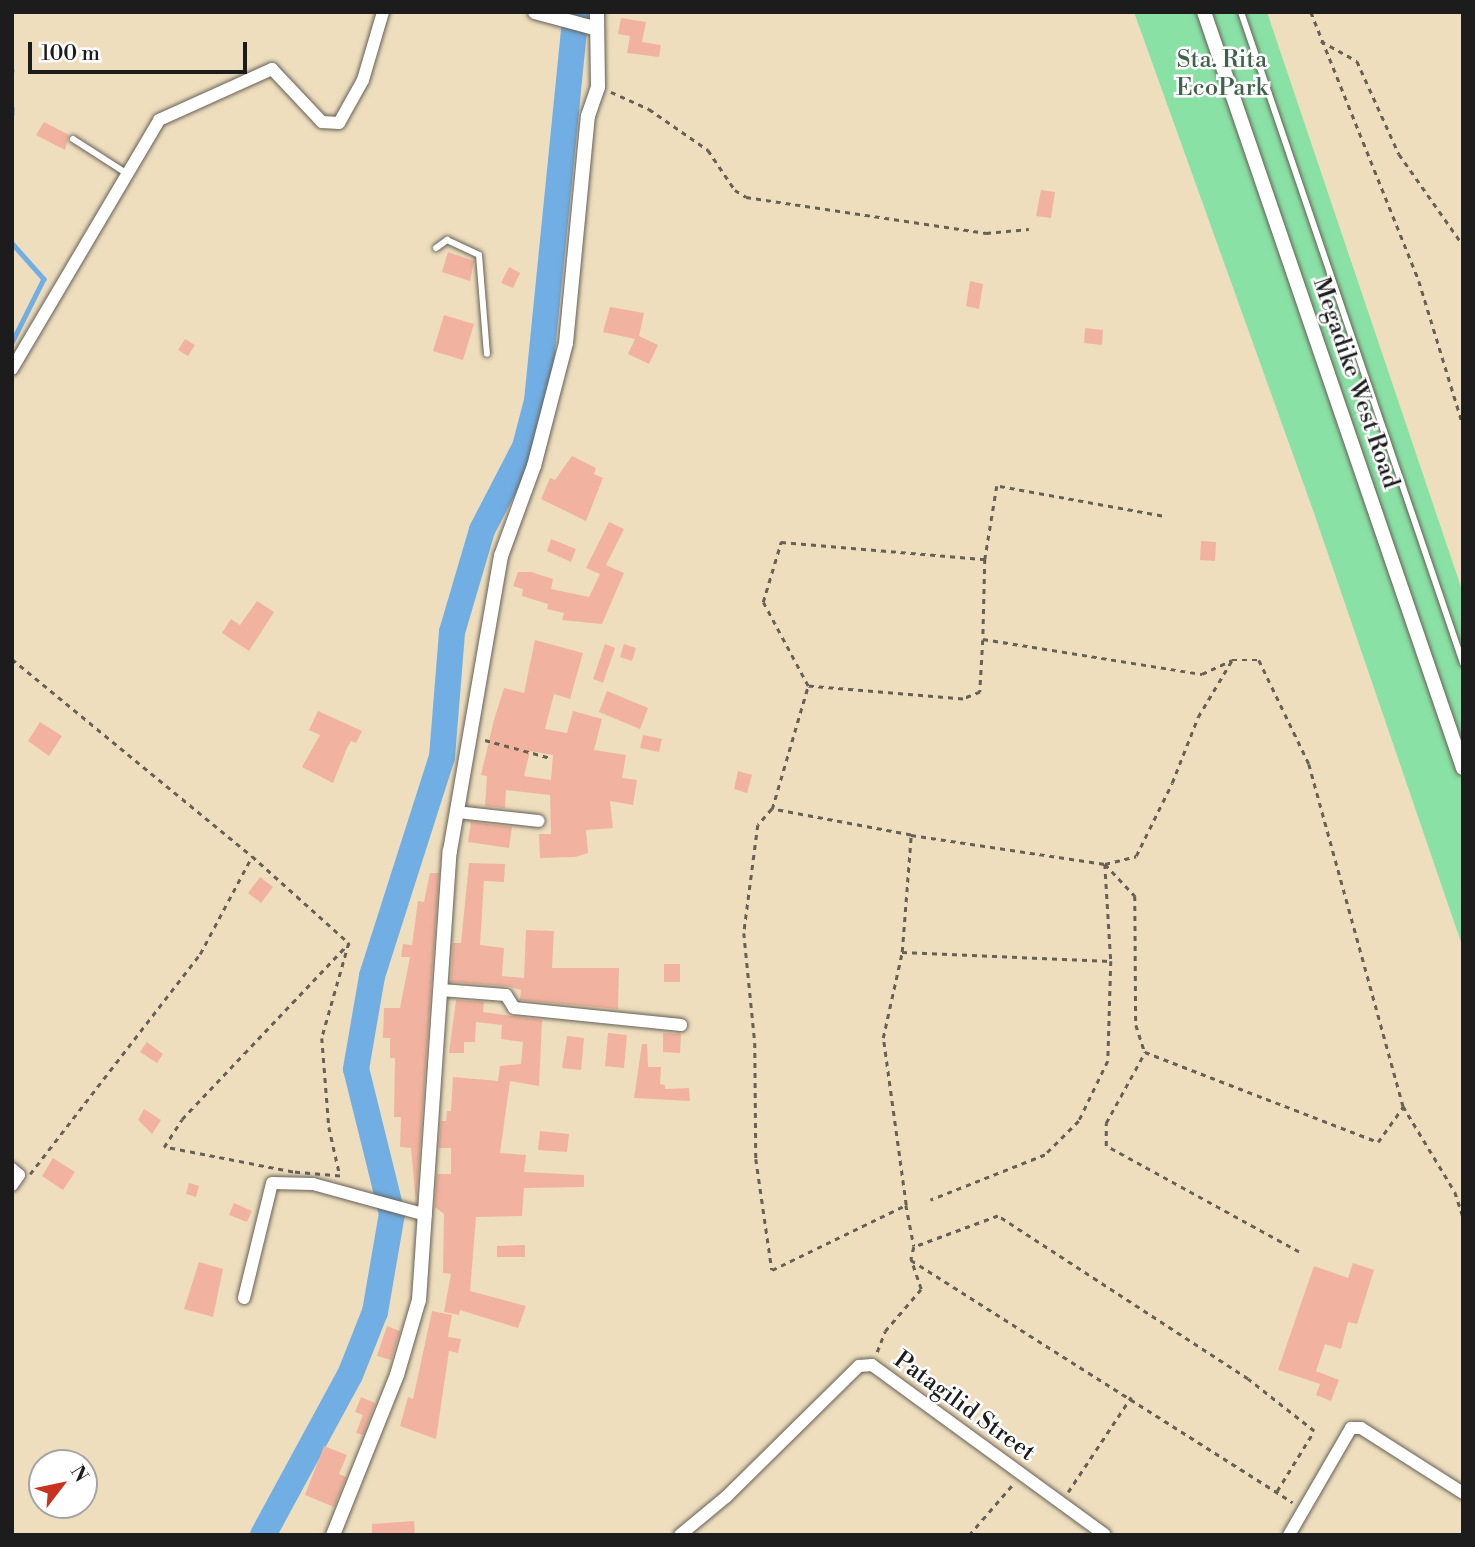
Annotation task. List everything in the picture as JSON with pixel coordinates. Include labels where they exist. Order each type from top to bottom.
[{"type":"street","points":[[12,369],[126,173],[162,117],[220,96],[269,69],[286,80],[322,122],[339,123],[363,80],[383,12]]},
{"type":"street","points":[[333,1535],[397,1375],[419,1300],[420,1214],[440,990],[446,888],[502,556],[545,430],[566,343],[588,116],[598,88],[589,27],[597,12]]},
{"type":"street","name":"Megadike West Road","points":[[1204,12],[1463,768]]},
{"type":"street","points":[[537,13],[589,27]]},
{"type":"street","points":[[457,812],[539,821]]},
{"type":"street","points":[[440,990],[506,995],[514,1008],[681,1025]]},
{"type":"street","points":[[12,1169],[19,1175],[12,1185]]},
{"type":"street","points":[[244,1298],[272,1183],[313,1184],[420,1214]]},
{"type":"street","name":"Patagilid Street","points":[[680,1535],[726,1497],[859,1367],[872,1365],[1021,1475],[1062,1501],[1105,1535]]},
{"type":"street","points":[[1289,1535],[1351,1428],[1361,1427],[1463,1493]]},
{"type":"lane","points":[[1241,12],[1463,663]]},
{"type":"lane","points":[[73,139],[126,173]]},
{"type":"lane","points":[[436,248],[447,240],[479,256],[486,354]]},
{"type":"path","points":[[1311,12],[1419,281],[1463,425]]},
{"type":"path","points":[[1321,41],[1357,61],[1399,154],[1463,245]]},
{"type":"path","points":[[598,88],[649,109],[708,149],[735,190],[746,197],[986,233],[1029,229]]},
{"type":"path","points":[[808,686],[963,699],[979,692],[985,559],[997,486],[1162,516]]},
{"type":"path","points":[[906,1205],[772,1270],[756,1159],[755,1043],[744,933],[758,825],[772,809],[808,686],[763,602],[781,542],[985,559]]},
{"type":"path","points":[[983,639],[1202,674],[1232,660],[1259,660],[1309,764],[1403,1106],[1455,1192],[1463,1217]]},
{"type":"path","points":[[12,659],[252,856],[349,943]]},
{"type":"path","points":[[772,809],[911,835],[1105,864],[1136,856],[1172,783],[1198,716],[1232,660]]},
{"type":"path","points":[[472,736],[551,758]]},
{"type":"path","points":[[872,1365],[885,1331],[921,1289],[911,1260],[914,1247],[883,1038],[902,952],[911,835]]},
{"type":"path","points":[[42,1162],[200,954],[252,856]]},
{"type":"path","points":[[931,1200],[1045,1155],[1079,1121],[1108,1061],[1111,961],[1105,864]]},
{"type":"path","points":[[1105,864],[1135,896],[1136,1025],[1146,1052],[1378,1142],[1403,1106]]},
{"type":"path","points":[[349,943],[322,1038],[329,1126],[340,1176],[293,1172],[164,1147],[182,1119],[349,943]]},
{"type":"path","points":[[902,952],[1111,961]]},
{"type":"path","points":[[1146,1052],[1106,1123],[1106,1146],[1299,1252]]},
{"type":"path","points":[[914,1247],[998,1216],[1248,1379],[1314,1431],[1278,1491]]},
{"type":"path","points":[[911,1260],[1304,1510]]},
{"type":"path","points":[[1062,1501],[1130,1397]]},
{"type":"path","points":[[969,1535],[1021,1475]]},
{"type":"green space","name":"Sta. Rita EcoPark","points":[[1134,12],[1267,12],[1463,593],[1463,948],[1314,513]]},
{"type":"building","points":[[621,18],[646,22],[642,42],[661,45],[659,57],[627,53],[630,36],[618,34]]},
{"type":"building","points":[[44,122],[69,135],[65,150],[36,135]]},
{"type":"building","points":[[1041,190],[1055,192],[1051,218],[1036,216]]},
{"type":"building","points":[[448,252],[474,261],[470,281],[442,272]]},
{"type":"building","points":[[509,267],[520,273],[513,288],[501,283]]},
{"type":"building","points":[[970,281],[983,284],[979,309],[966,306]]},
{"type":"building","points":[[610,307],[644,313],[639,336],[658,345],[649,364],[628,354],[635,339],[603,332]]},
{"type":"building","points":[[444,315],[474,324],[463,360],[433,351]]},
{"type":"building","points":[[1085,328],[1103,330],[1102,345],[1084,343]]},
{"type":"building","points":[[185,339],[195,345],[188,356],[178,350]]},
{"type":"building","points":[[572,456],[596,468],[594,474],[603,478],[586,521],[541,499],[550,478],[555,480]]},
{"type":"building","points":[[609,522],[624,529],[606,565],[624,573],[602,624],[562,620],[564,613],[547,609],[548,604],[522,596],[523,589],[513,586],[518,572],[531,572],[553,579],[551,589],[589,597],[600,574],[586,568]]},
{"type":"building","points":[[551,539],[576,549],[571,562],[547,551]]},
{"type":"building","points":[[1201,541],[1216,542],[1215,561],[1200,560]]},
{"type":"building","points":[[257,601],[274,612],[249,651],[222,633],[231,619],[240,625]]},
{"type":"building","points":[[535,640],[583,653],[570,699],[554,694],[545,729],[567,733],[573,711],[602,719],[594,750],[626,755],[622,778],[637,780],[633,805],[610,801],[613,828],[586,830],[588,853],[575,857],[540,858],[539,834],[551,834],[550,795],[506,790],[505,808],[485,806],[487,776],[481,775],[504,688],[524,693]],"holes":[[[530,751],[553,755],[551,780],[524,776]]]},
{"type":"building","points":[[605,644],[615,648],[603,683],[593,679]]},
{"type":"building","points":[[624,644],[636,648],[632,661],[620,657]]},
{"type":"building","points":[[607,691],[648,708],[640,729],[599,712]]},
{"type":"building","points":[[318,711],[362,731],[356,743],[351,741],[347,748],[333,783],[302,767],[320,735],[309,730]]},
{"type":"building","points":[[40,722],[62,736],[49,756],[28,741]]},
{"type":"building","points":[[643,735],[662,739],[659,752],[640,748]]},
{"type":"building","points":[[738,771],[752,775],[747,793],[734,789]]},
{"type":"building","points":[[471,822],[512,827],[509,848],[468,842]]},
{"type":"building","points":[[469,863],[505,864],[504,882],[484,881],[480,945],[504,948],[502,976],[524,978],[526,930],[554,931],[552,968],[619,968],[618,1009],[520,1000],[521,990],[507,986],[451,982],[453,943],[461,943]]},
{"type":"building","points":[[430,873],[439,873],[416,1203],[411,1148],[400,1147],[401,1117],[394,1117],[395,1058],[390,1058],[390,1038],[383,1038],[384,1008],[400,1008],[410,957],[401,957],[403,944],[412,945],[418,901],[424,902]]},
{"type":"building","points":[[260,877],[273,887],[261,903],[248,893]]},
{"type":"building","points":[[664,964],[680,964],[680,982],[664,982]]},
{"type":"building","points":[[456,1000],[484,1002],[483,1012],[542,1020],[539,1086],[510,1081],[500,1153],[526,1155],[524,1172],[584,1175],[584,1187],[524,1188],[522,1216],[476,1217],[470,1291],[526,1306],[518,1328],[460,1310],[459,1315],[444,1312],[451,1274],[443,1273],[444,1214],[435,1207],[437,1174],[451,1174],[451,1148],[439,1148],[441,1121],[446,1121],[447,1111],[451,1111],[453,1077],[498,1081],[500,1066],[521,1064],[523,1042],[501,1039],[502,1025],[476,1022],[475,1042],[464,1042],[464,1053],[449,1053]]},
{"type":"building","points":[[608,1033],[627,1035],[624,1068],[605,1066]]},
{"type":"building","points":[[663,1033],[681,1034],[680,1053],[663,1052]]},
{"type":"building","points":[[567,1036],[584,1038],[581,1070],[562,1068]]},
{"type":"building","points":[[147,1042],[163,1054],[157,1063],[140,1052]]},
{"type":"building","points":[[642,1044],[647,1044],[648,1067],[661,1067],[660,1084],[665,1085],[665,1089],[689,1088],[690,1101],[634,1098]]},
{"type":"building","points":[[144,1109],[161,1120],[152,1134],[138,1120]]},
{"type":"building","points":[[540,1131],[569,1134],[567,1152],[538,1150]]},
{"type":"building","points":[[53,1158],[75,1172],[63,1190],[42,1176]]},
{"type":"building","points":[[189,1183],[199,1186],[196,1197],[186,1194]]},
{"type":"building","points":[[234,1203],[252,1211],[247,1222],[229,1215]]},
{"type":"building","points":[[525,1245],[525,1257],[497,1257],[497,1246]]},
{"type":"building","points":[[199,1262],[223,1269],[213,1317],[184,1309]]},
{"type":"building","points":[[1353,1263],[1374,1270],[1357,1324],[1348,1322],[1341,1349],[1325,1344],[1316,1371],[1339,1380],[1331,1401],[1316,1395],[1320,1384],[1278,1370],[1314,1266],[1348,1278]]},
{"type":"building","points":[[432,1311],[452,1315],[448,1337],[461,1339],[458,1353],[449,1351],[436,1439],[400,1426],[408,1397],[413,1399]]},
{"type":"building","points":[[387,1326],[400,1331],[391,1360],[377,1356]]},
{"type":"building","points":[[361,1397],[375,1403],[363,1435],[356,1433],[363,1415],[355,1412]]},
{"type":"building","points":[[324,1446],[347,1455],[339,1474],[346,1477],[334,1507],[305,1495]]},
{"type":"building","points":[[414,1521],[415,1535],[372,1535],[372,1524]]},
{"type":"waterway","points":[[263,1535],[350,1375],[375,1312],[392,1214],[356,1069],[372,976],[442,757],[452,632],[482,530],[525,447],[537,401],[576,12]]},
{"type":"waterway","points":[[12,108],[12,114]]},
{"type":"waterway","points":[[12,243],[44,279],[12,343]]}]
